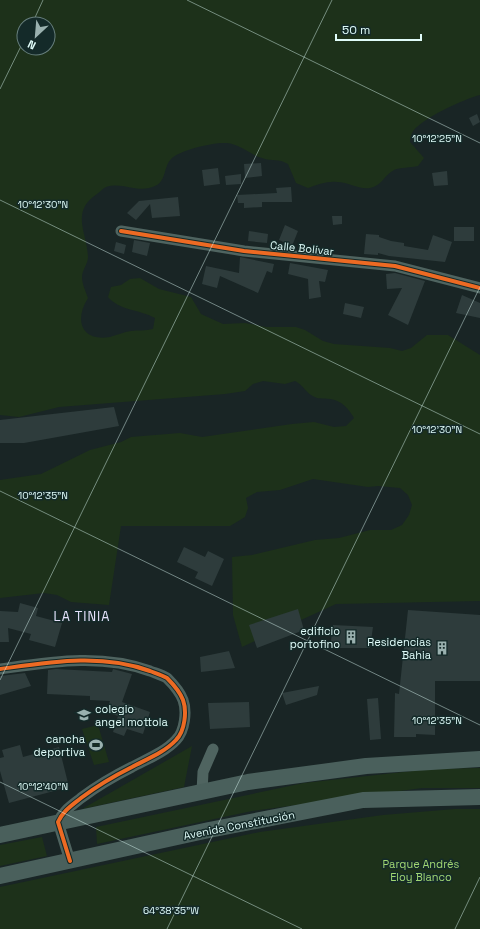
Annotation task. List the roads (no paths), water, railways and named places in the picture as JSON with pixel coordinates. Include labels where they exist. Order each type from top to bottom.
[{"type":"main road","points":[[0,835],[268,779],[366,766],[480,759]]},
{"type":"main road","name":"Avenida Constitución","points":[[0,876],[209,830],[363,800],[480,797]]},
{"type":"street","name":"Calle Bolívar","points":[[121,230],[244,251],[395,266],[480,288]]},
{"type":"street","points":[[0,669],[60,661],[120,663],[165,677],[175,687],[183,700],[185,713],[183,728],[177,740],[161,752],[111,778],[65,810],[58,822],[70,861]]},
{"type":"street","points":[[202,792],[203,772],[213,749]]},
{"type":"place","name":"edificio portofino","points":[[351,637]]},
{"type":"place","name":"Residencias Bahia","points":[[442,648]]},
{"type":"place","name":"colegio angel mottola","points":[[84,715]]},
{"type":"place","name":"cancha deportiva","points":[[96,745]]},
{"type":"district","name":"LA TINIA","points":[[82,616]]},
{"type":"park label","name":"Parque Andrés Eloy Blanco","points":[[421,870]]}]
